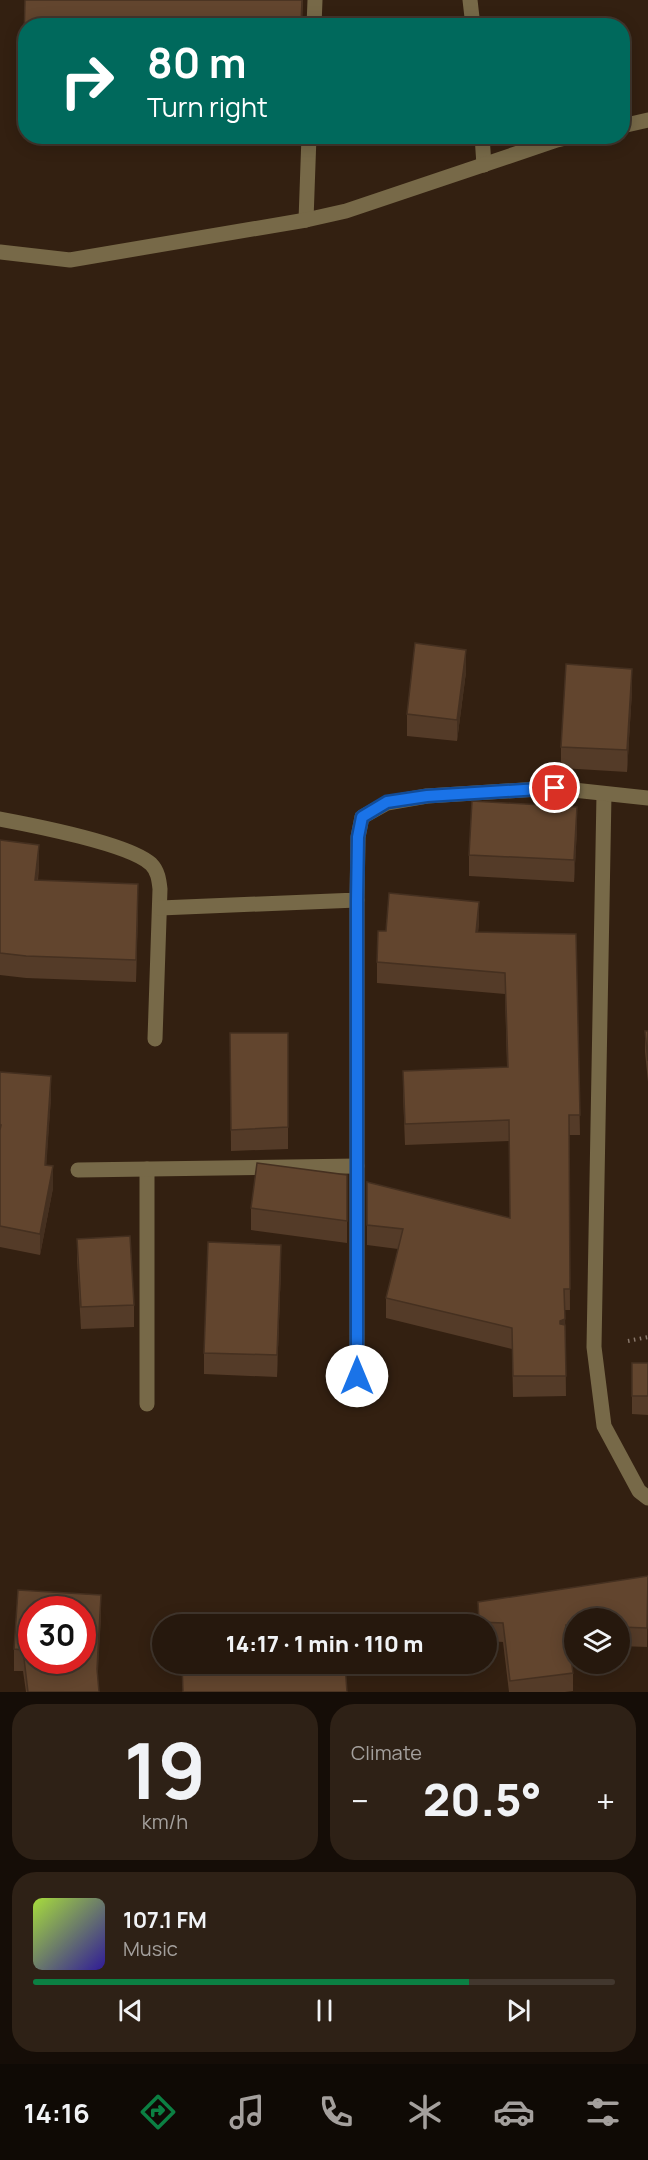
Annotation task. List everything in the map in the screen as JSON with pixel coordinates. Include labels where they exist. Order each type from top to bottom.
[{"type":"street","points":[[314,18],[315,0]]},
{"type":"street","points":[[471,0],[472,18]]},
{"type":"street","points":[[630,124],[648,120]]},
{"type":"street","points":[[306,220],[309,144]]},
{"type":"street","points":[[483,144],[484,165]]},
{"type":"street","points":[[0,252],[70,260],[306,220],[346,211],[545,144]]},
{"type":"street","points":[[357,1400],[357,900],[358,837],[362,817],[387,802],[427,796],[555,788],[648,798]]},
{"type":"street","points":[[604,794],[594,1347],[604,1426],[639,1491],[648,1498]]},
{"type":"street","points":[[0,819],[93,841],[132,853],[153,865],[158,874],[160,890],[155,1039]]},
{"type":"street","points":[[160,908],[357,900]]},
{"type":"street","points":[[78,1170],[357,1166]]},
{"type":"street","points":[[147,1169],[147,1404]]},
{"type":"building","points":[[25,0],[302,0],[301,18],[25,18]]},
{"type":"building","points":[[415,643],[466,650],[457,720],[407,714]]},
{"type":"building","points":[[566,664],[632,669],[627,750],[561,747]]},
{"type":"building","points":[[472,801],[577,807],[574,860],[469,855]]},
{"type":"building","points":[[0,840],[39,845],[35,880],[138,884],[136,960],[0,953]]},
{"type":"building","points":[[389,893],[479,902],[476,932],[576,934],[580,1115],[569,1115],[570,1289],[564,1289],[565,1319],[560,1321],[560,1324],[565,1325],[566,1376],[513,1376],[512,1328],[386,1298],[403,1229],[367,1225],[367,1182],[510,1218],[509,1120],[405,1124],[403,1071],[508,1067],[505,973],[377,962],[378,931],[386,931]]},
{"type":"building","points":[[645,1031],[648,1031],[648,1061]]},
{"type":"building","points":[[230,1033],[288,1033],[288,1127],[231,1130]]},
{"type":"building","points":[[0,1072],[51,1076],[45,1165],[53,1166],[40,1234],[0,1226]]},
{"type":"building","points":[[257,1163],[347,1175],[347,1221],[251,1208]]},
{"type":"building","points":[[130,1236],[134,1305],[81,1307],[77,1239]]},
{"type":"building","points":[[208,1242],[281,1245],[277,1355],[204,1353]]},
{"type":"building","points":[[632,1363],[648,1363],[648,1396],[632,1396]]},
{"type":"building","points":[[648,1576],[647,1628],[630,1627],[630,1608],[564,1608],[565,1674],[510,1681],[503,1623],[497,1623],[497,1614],[479,1614],[478,1602]]},
{"type":"building","points":[[18,1590],[101,1595],[97,1669],[99,1692],[28,1692],[26,1674],[96,1674],[96,1596],[18,1596],[18,1649],[14,1649]]},
{"type":"building","points":[[182,1674],[346,1674],[347,1692],[183,1692]]},
{"type":"route","points":[[357,1376],[357,900],[358,837],[362,817],[387,802],[427,796],[555,788]]}]
